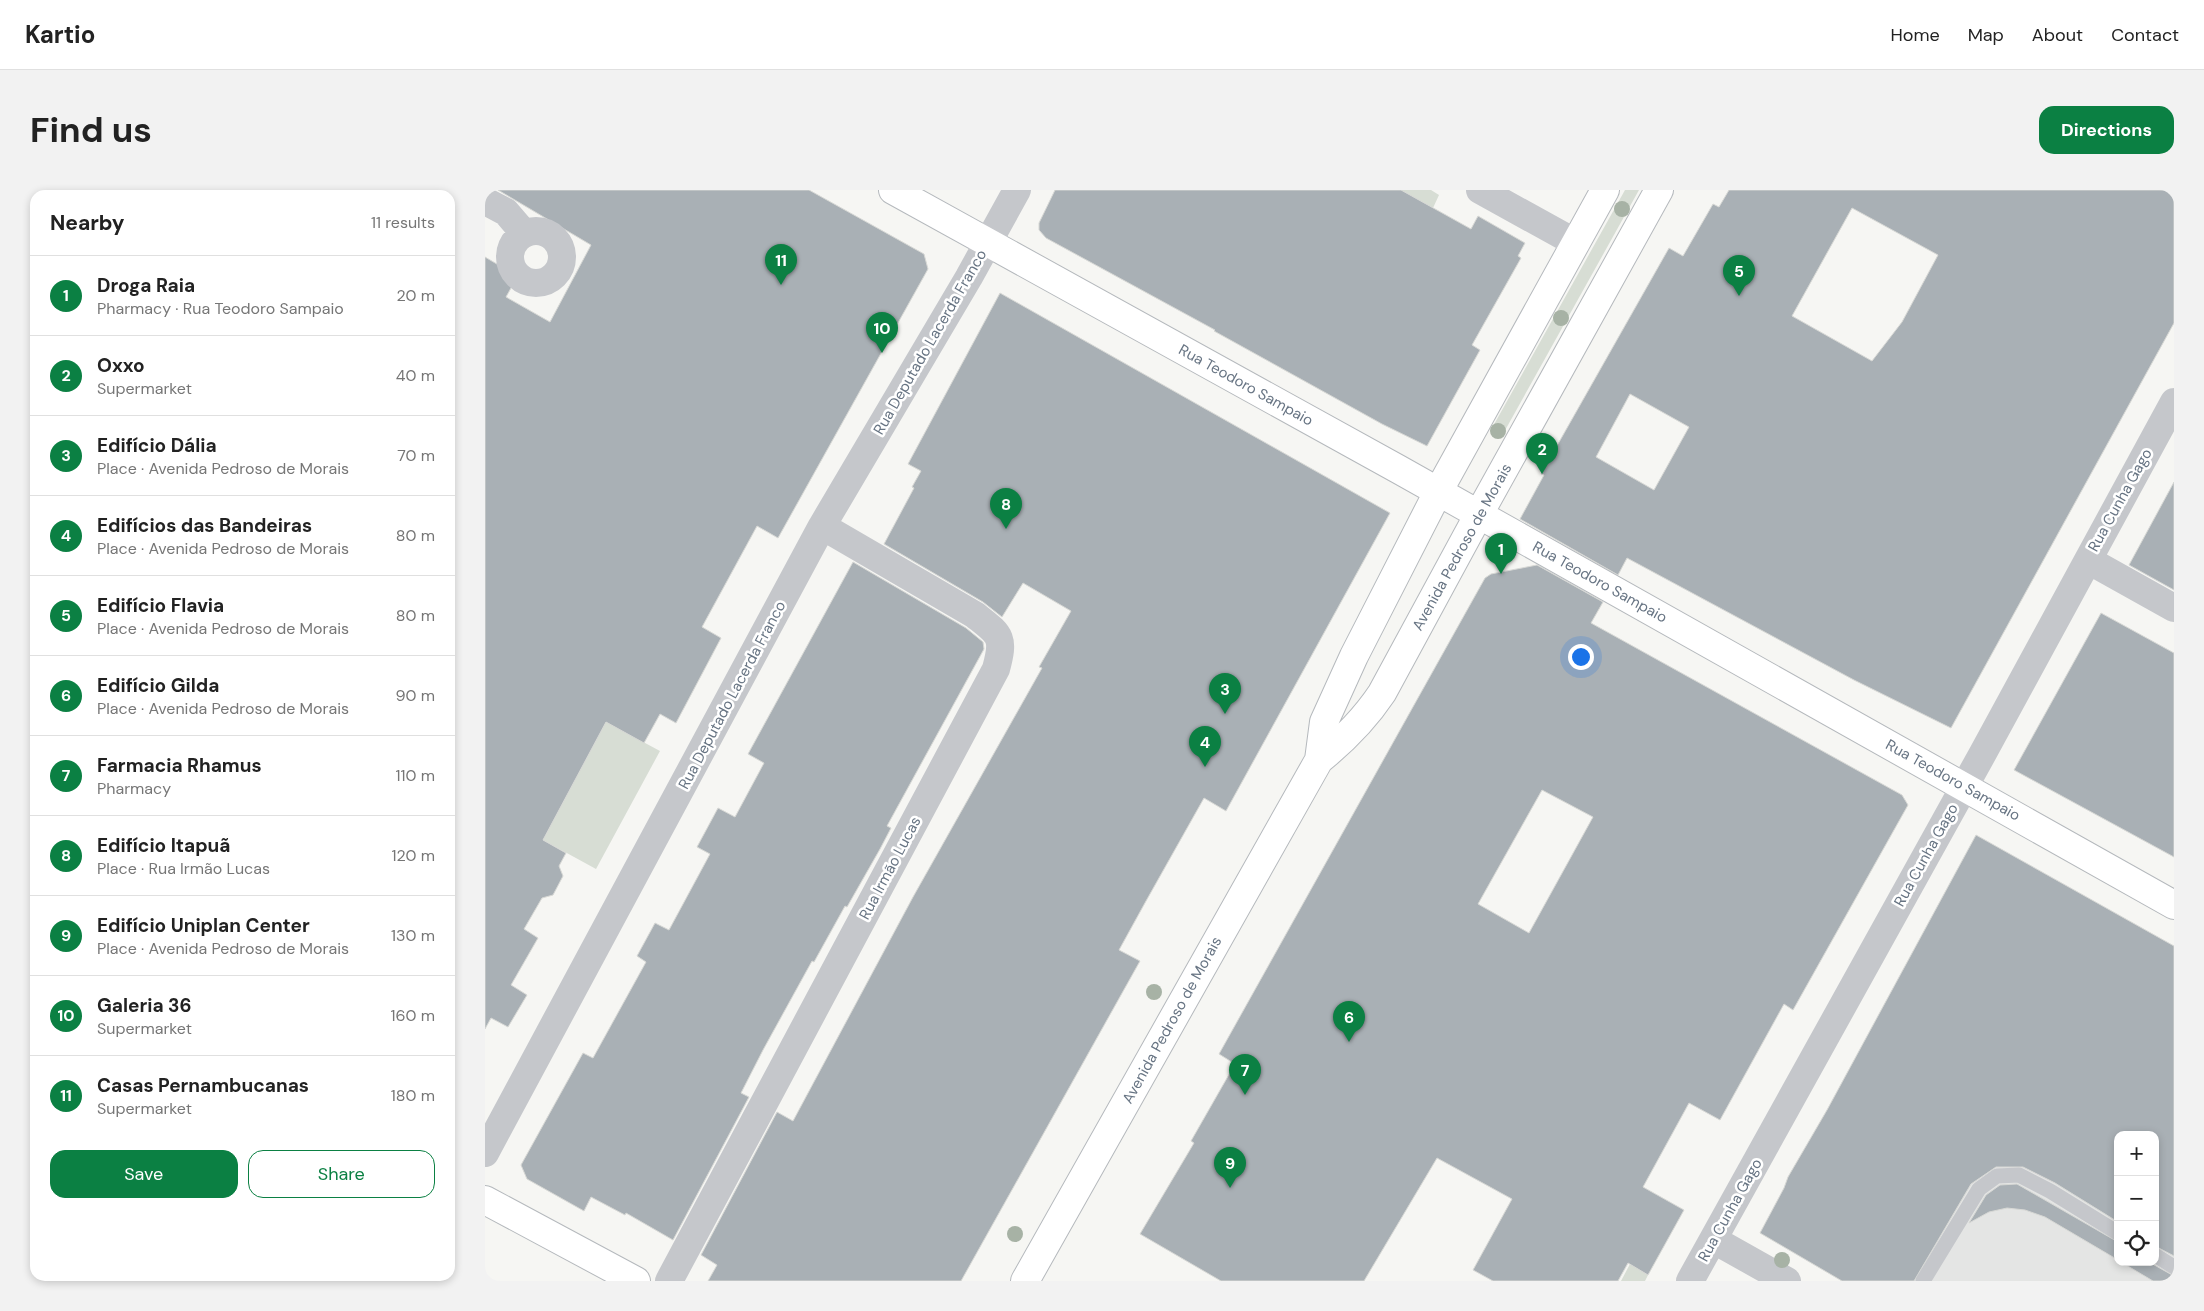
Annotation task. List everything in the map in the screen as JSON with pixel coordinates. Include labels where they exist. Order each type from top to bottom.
[{"type":"main road","name":"Rua Teodoro Sampaio","points":[[893,190],[1479,514],[2174,904]]},
{"type":"main road","name":"Avenida Pedroso de Morais","points":[[1025,1281],[1319,760],[1325,722],[1335,694],[1438,492],[1605,190]]},
{"type":"main road","name":"Avenida Pedroso de Morais","points":[[1319,760],[1345,739],[1366,718],[1382,693],[1659,190]]},
{"type":"main road","points":[[485,1200],[636,1281]]},
{"type":"street","name":"Rua Deputado Lacerda Franco","points":[[485,1153],[822,526],[1017,190]]},
{"type":"street","points":[[1480,190],[1576,243]]},
{"type":"street","points":[[485,201],[506,212],[524,233]]},
{"type":"street","name":"Rua Cunha Gago","points":[[1690,1281],[1964,787],[2174,402]]},
{"type":"street","name":"Rua Irmão Lucas","points":[[669,1281],[996,669],[1002,647],[997,633],[975,615],[822,526]]},
{"type":"street","points":[[2088,560],[2174,608]]},
{"type":"street","points":[[1714,1240],[1787,1281]]},
{"type":"lane","points":[[1923,1281],[1979,1189],[1997,1176],[2019,1175],[2050,1191],[2114,1230]]},
{"type":"lane","points":[[2159,1258],[2174,1267]]},
{"type":"shaded area","points":[[1401,190],[1431,190],[1439,195],[1433,208]]},
{"type":"shaded area","points":[[1625,190],[1639,190],[1503,434],[1492,428]]},
{"type":"shaded area","points":[[606,722],[660,751],[596,869],[543,840]]},
{"type":"shaded area","points":[[1985,1148],[2114,1192],[2114,1266],[2159,1266],[2159,1217],[2174,1226],[2174,1281],[1887,1281]]},
{"type":"shaded area","points":[[1630,1264],[1648,1275],[1645,1281],[1621,1281]]},
{"type":"building","points":[[498,190],[809,190],[924,254],[928,269],[778,538],[757,526],[702,627],[721,638],[676,723],[660,714],[644,743],[606,722],[543,840],[566,853],[559,866],[563,876],[553,895],[542,898],[524,929],[538,938],[511,985],[527,995],[508,1027],[491,1018],[485,1029],[485,257],[507,270],[516,279],[506,297],[550,322],[591,245]]},
{"type":"building","points":[[1055,190],[1401,190],[1471,229],[1478,216],[1525,243],[1518,256],[1521,258],[1472,345],[1480,350],[1427,446],[1382,424],[1046,238],[1039,230],[1039,223]]},
{"type":"building","points":[[1729,190],[2174,190],[2174,323],[1951,728],[1854,680],[1627,558],[1618,575],[1520,519],[1544,475],[1541,474],[1669,248],[1683,256],[1713,204],[1719,207]],"holes":[[[1852,208],[1938,255],[1902,322],[1872,361],[1792,316]],[[1630,394],[1689,427],[1654,490],[1596,457]]]},
{"type":"building","points":[[1000,293],[1390,513],[1226,811],[1204,798],[1146,901],[1119,950],[1140,961],[961,1281],[708,1281],[717,1265],[701,1255],[777,1112],[793,1121],[913,897],[1042,668],[1039,667],[1071,611],[1023,583],[1002,617],[983,602],[884,544],[921,471],[908,464]]},
{"type":"building","points":[[2174,482],[2174,590],[2129,565]]},
{"type":"building","points":[[853,562],[966,628],[983,642],[984,649],[887,826],[891,828],[880,849],[814,962],[812,961],[763,1050],[741,1093],[749,1097],[673,1240],[626,1213],[625,1215],[591,1197],[584,1211],[527,1179],[521,1165],[583,1053],[593,1058],[646,962],[637,956],[655,923],[669,930],[710,854],[697,847],[718,808],[735,817],[764,763],[748,754]]},
{"type":"building","points":[[1537,565],[1603,602],[1591,623],[1902,795],[1908,805],[1793,1010],[1784,1004],[1720,1120],[1689,1103],[1643,1187],[1684,1210],[1648,1275],[1628,1263],[1618,1281],[1493,1281],[1473,1270],[1512,1199],[1437,1158],[1364,1281],[1221,1281],[1140,1234],[1194,1143],[1191,1141],[1235,1064],[1219,1054],[1485,578],[1491,574]],"holes":[[[1542,790],[1593,817],[1529,933],[1478,904]]]},
{"type":"building","points":[[2101,613],[2174,653],[2174,857],[2014,770]]},
{"type":"building","points":[[1976,835],[2174,946],[2174,1256],[2159,1248],[2159,1131],[2114,1131],[2114,1220],[2055,1183],[2023,1167],[1996,1167],[1971,1184],[1914,1281],[1842,1281],[1760,1233],[1788,1177],[1827,1110]]},
{"type":"building","points":[[2017,1184],[2114,1240],[2114,1258],[2045,1217],[2025,1210],[2007,1208],[1989,1212],[1969,1223],[1986,1195],[2000,1185]]},
{"type":"building","points":[[2128,1266],[2156,1266],[2174,1276],[2174,1281],[2153,1281]]},
{"type":"place","name":"Casas Pernambucanas","points":[[781,285]]},
{"type":"place","name":"Edifício Flavia","points":[[1739,296]]},
{"type":"place","name":"Galeria 36","points":[[882,353]]},
{"type":"place","name":"Oxxo","points":[[1542,474]]},
{"type":"place","name":"Edifício Itapuã","points":[[1006,529]]},
{"type":"place","name":"Droga Raia","points":[[1501,574]]},
{"type":"place","name":"Edifício Dália","points":[[1225,714]]},
{"type":"place","name":"Edifícios das Bandeiras","points":[[1205,767]]},
{"type":"place","name":"Edifício Gilda","points":[[1349,1042]]},
{"type":"place","name":"Farmacia Rhamus","points":[[1245,1095]]},
{"type":"place","name":"Edifício Uniplan Center","points":[[1230,1188]]}]
